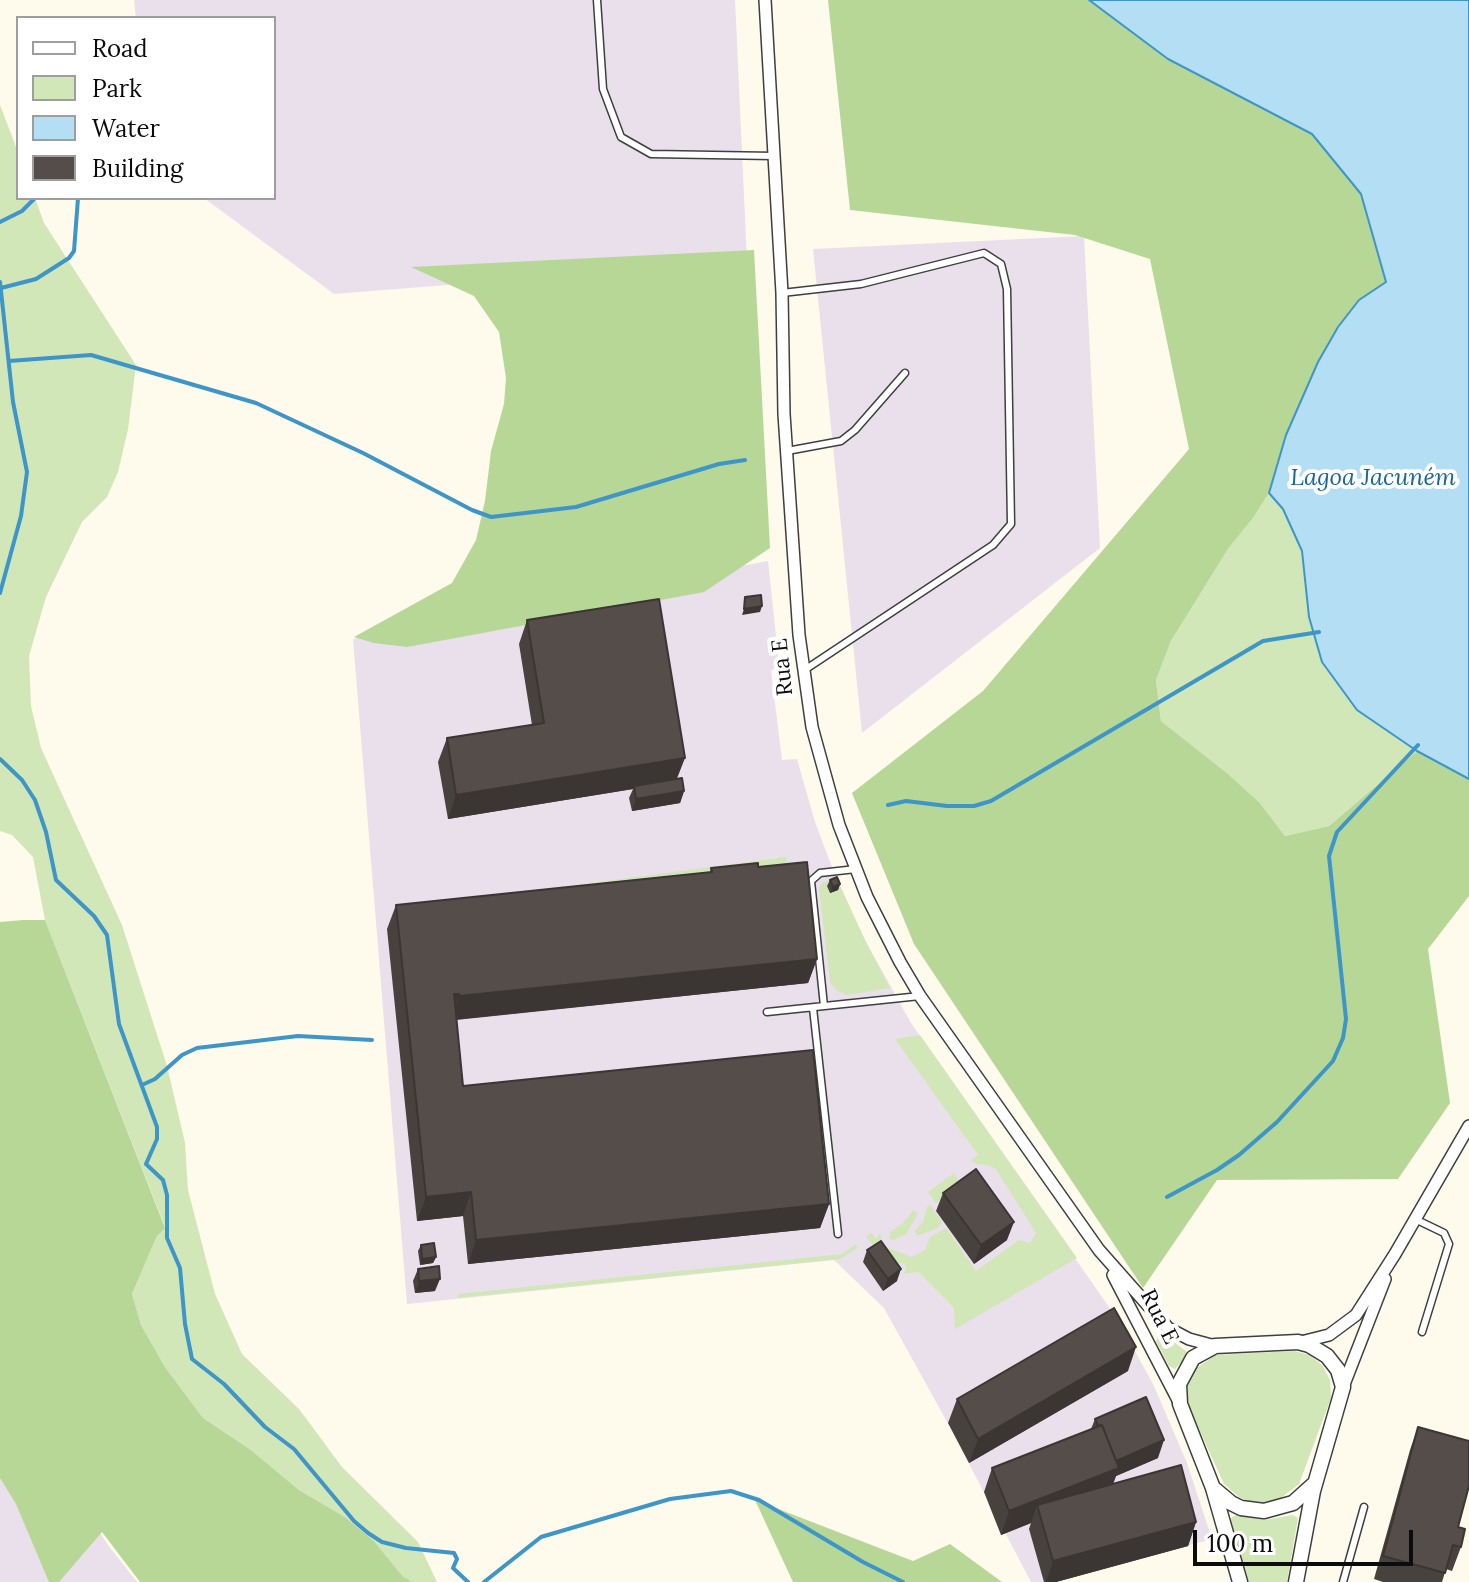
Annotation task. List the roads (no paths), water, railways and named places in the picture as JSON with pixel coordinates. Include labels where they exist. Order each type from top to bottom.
[{"type":"street","name":"Rua E","points":[[765,0],[782,293],[787,451],[803,671],[812,727],[827,786],[856,869],[883,930],[920,996],[1099,1250],[1168,1328],[1189,1339],[1215,1346]]},
{"type":"street","points":[[1240,1582],[1213,1488],[1180,1404],[1179,1384],[1187,1365],[1200,1353],[1215,1346],[1298,1342],[1329,1335],[1348,1323],[1395,1254],[1469,1126]]},
{"type":"street","name":"Rua E","points":[[1099,1250],[1180,1404]]},
{"type":"street","points":[[1296,1582],[1315,1483],[1343,1387],[1395,1254]]},
{"type":"street","points":[[1298,1342],[1327,1356],[1338,1370],[1343,1387]]},
{"type":"street","points":[[1213,1488],[1221,1497],[1241,1508],[1264,1511],[1293,1503],[1315,1483]]},
{"type":"lane","points":[[597,0],[603,89],[621,137],[651,154],[774,156]]},
{"type":"lane","points":[[782,293],[861,284],[984,253],[1001,264],[1007,289],[1011,524],[993,545],[803,671]]},
{"type":"lane","points":[[787,451],[841,441],[855,430],[905,373]]},
{"type":"lane","points":[[824,1006],[811,881],[820,873],[856,869]]},
{"type":"lane","points":[[767,1012],[920,996]]},
{"type":"lane","points":[[813,1008],[838,1234]]},
{"type":"lane","points":[[1415,1219],[1444,1233],[1449,1244],[1422,1332]]},
{"type":"lane","points":[[1343,1582],[1364,1507]]},
{"type":"water","name":"Lagoa Jacuném","points":[[1089,0],[1469,0],[1469,779],[1417,751],[1357,710],[1322,662],[1309,617],[1302,551],[1283,509],[1269,493],[1286,435],[1318,362],[1338,327],[1359,300],[1386,282],[1361,194],[1312,134],[1168,59]]},
{"type":"waterway","points":[[0,222],[22,211],[33,200]]},
{"type":"waterway","points":[[1,288],[36,279],[69,258],[74,251],[78,200]]},
{"type":"waterway","points":[[0,282],[13,402],[27,472],[21,516],[0,593]]},
{"type":"waterway","points":[[9,361],[91,355],[256,403],[491,517],[576,507],[719,464],[745,460]]},
{"type":"waterway","points":[[888,805],[906,801],[974,806],[991,801],[1263,641],[1319,632]]},
{"type":"waterway","points":[[1167,1197],[1239,1155],[1277,1122],[1333,1061],[1343,1038],[1346,1019],[1329,856],[1337,832],[1418,745]]},
{"type":"waterway","points":[[0,759],[22,780],[35,800],[46,832],[56,880],[94,916],[107,935],[119,1024],[157,1127],[157,1139],[146,1164],[163,1180],[167,1195],[167,1238],[180,1268],[192,1359],[224,1384],[265,1427],[294,1449],[354,1521],[368,1533],[382,1542],[406,1548],[454,1553],[457,1559],[453,1568],[468,1582]]},
{"type":"waterway","points":[[142,1085],[155,1079],[182,1055],[197,1048],[298,1036],[372,1040]]},
{"type":"waterway","points":[[484,1582],[541,1537],[670,1499],[731,1491],[759,1500],[863,1562],[903,1582]]}]
